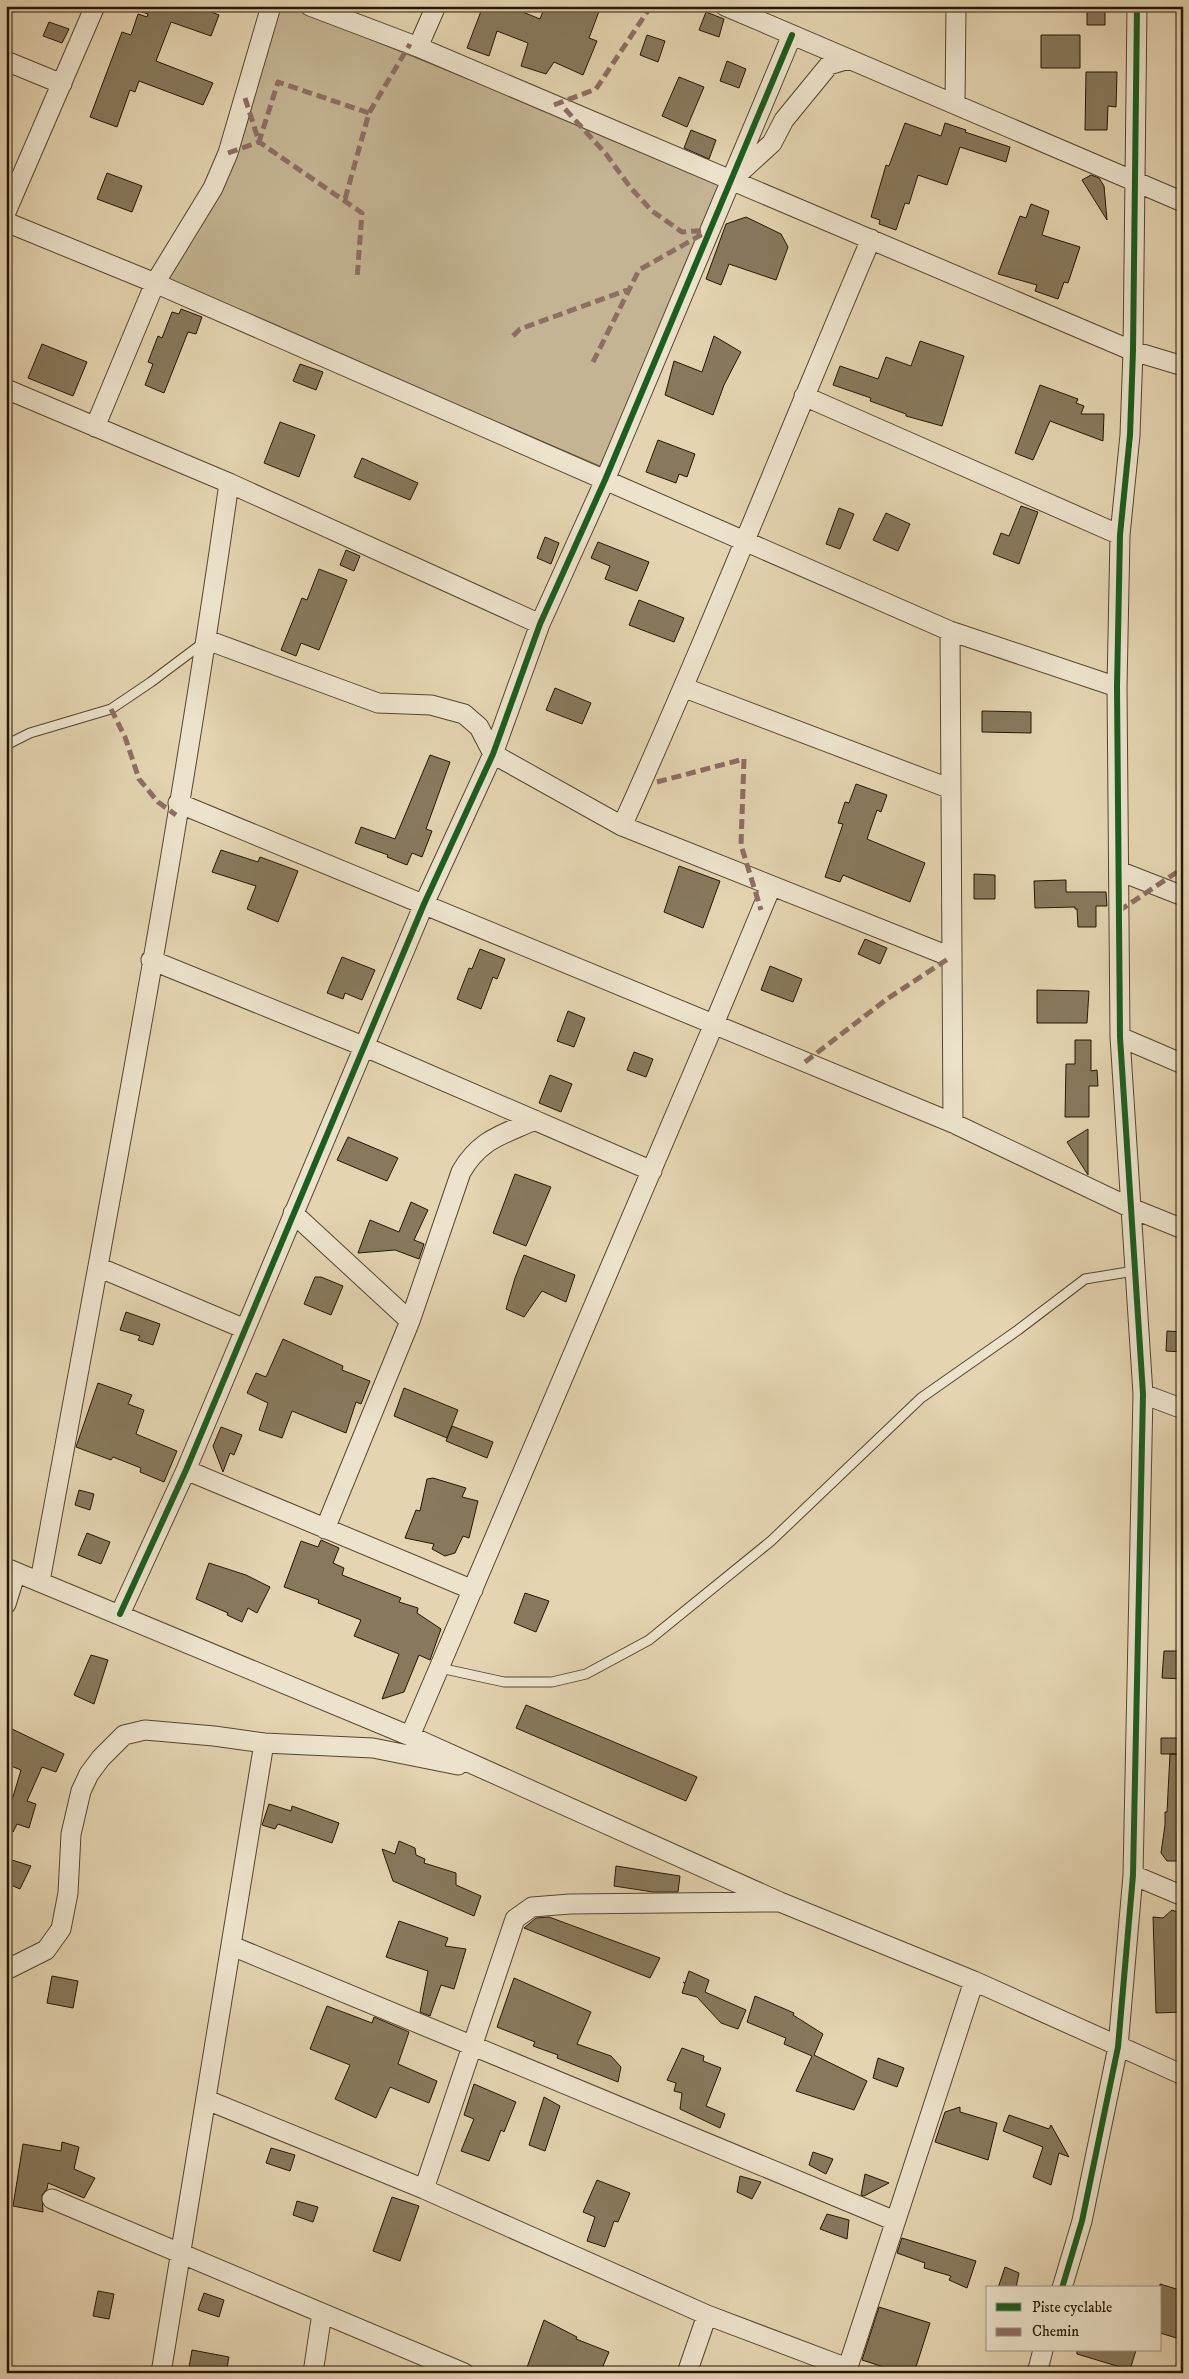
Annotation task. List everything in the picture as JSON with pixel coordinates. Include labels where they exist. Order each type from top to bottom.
[{"type":"street","points":[[6,212],[95,6]]},
{"type":"street","points":[[95,427],[155,283],[213,188],[228,153],[271,6]]},
{"type":"street","points":[[310,6],[418,47],[1133,351],[1183,366]]},
{"type":"street","points":[[418,47],[436,6]]},
{"type":"street","points":[[725,6],[757,12],[792,35],[1183,202]]},
{"type":"street","points":[[955,104],[956,6]]},
{"type":"street","points":[[1063,2286],[1082,2221],[1118,2047],[1133,1875],[1143,1394],[1120,1037],[1117,687],[1120,535],[1130,435],[1133,351],[1136,6]]},
{"type":"street","points":[[120,1614],[186,1470],[424,904],[493,754],[540,624],[605,480],[792,35]]},
{"type":"street","points":[[731,180],[772,143],[784,120],[830,66],[849,59]]},
{"type":"street","points":[[6,61],[62,84]]},
{"type":"street","points":[[6,222],[155,283],[950,631],[1117,687]]},
{"type":"street","points":[[622,826],[684,688],[746,542],[804,396],[871,239]]},
{"type":"street","points":[[6,389],[229,483],[540,624]]},
{"type":"street","points":[[804,396],[1120,535]]},
{"type":"street","points":[[40,1581],[98,1267],[207,640],[229,483]]},
{"type":"street","points":[[950,631],[952,1123]]},
{"type":"street","points":[[207,640],[378,703],[431,705],[464,714],[479,726],[493,754],[622,826],[950,957]]},
{"type":"street","points":[[684,688],[951,789]]},
{"type":"street","points":[[178,803],[952,1123],[1131,1208],[1183,1229]]},
{"type":"street","points":[[1119,871],[1183,896]]},
{"type":"street","points":[[410,1736],[652,1171],[771,887]]},
{"type":"street","points":[[151,960],[363,1046],[652,1171]]},
{"type":"street","points":[[1120,1037],[1183,1064]]},
{"type":"street","points":[[325,1528],[410,1321],[461,1172],[470,1156],[488,1141],[535,1120]]},
{"type":"street","points":[[294,1213],[410,1321]]},
{"type":"street","points":[[98,1267],[245,1329]]},
{"type":"street","points":[[1143,1394],[1183,1409]]},
{"type":"street","points":[[186,1470],[473,1590]]},
{"type":"street","points":[[6,1604],[11,1570],[410,1736],[780,1902],[974,1981],[1183,2075]]},
{"type":"street","points":[[6,1970],[46,1950],[61,1929],[68,1893],[71,1834],[81,1791],[89,1774],[101,1758],[124,1735],[145,1730],[214,1736],[264,1743],[372,1748],[491,1772]]},
{"type":"street","points":[[161,2373],[182,2255],[264,1743]]},
{"type":"street","points":[[1133,1875],[1183,1896]]},
{"type":"street","points":[[424,2189],[515,1919],[532,1907],[570,1904],[780,1902]]},
{"type":"street","points":[[232,1946],[895,2221]]},
{"type":"street","points":[[207,2100],[424,2189],[707,2315],[846,2370],[974,1981]]},
{"type":"street","points":[[52,2199],[464,2373]]},
{"type":"street","points":[[312,2373],[322,2313]]},
{"type":"street","points":[[687,2373],[707,2315]]},
{"type":"street","points":[[1036,2373],[1042,2352]]},
{"type":"lane","points":[[6,745],[30,732],[111,709],[207,640]]},
{"type":"lane","points":[[440,1668],[504,1682],[552,1682],[586,1674],[649,1640],[771,1542],[921,1398],[1018,1330],[1085,1279],[1134,1271]]},
{"type":"shaded area","points":[[278,6],[288,6],[725,183],[600,466],[166,281]]},
{"type":"building","points":[[134,6],[196,6],[219,15],[211,36],[171,22],[156,61],[213,83],[203,105],[139,81],[135,92],[130,90],[117,127],[90,117],[122,32],[131,35],[138,14],[147,17],[148,14],[134,9]]},
{"type":"building","points":[[483,6],[508,6],[540,19],[545,6],[601,6],[589,38],[597,41],[583,75],[554,62],[546,74],[521,66],[528,43],[497,31],[489,56],[467,48]]},
{"type":"building","points":[[1087,6],[1105,6],[1105,25],[1087,25]]},
{"type":"building","points":[[706,12],[724,19],[719,37],[699,30]]},
{"type":"building","points":[[49,22],[69,29],[62,43],[43,36]]},
{"type":"building","points":[[647,35],[665,41],[658,62],[640,55]]},
{"type":"building","points":[[1041,35],[1080,35],[1080,68],[1041,68]]},
{"type":"building","points":[[727,61],[746,69],[739,88],[720,81]]},
{"type":"building","points":[[1086,72],[1117,72],[1116,107],[1108,106],[1107,130],[1085,130]]},
{"type":"building","points":[[679,77],[704,87],[687,127],[662,116]]},
{"type":"building","points":[[905,123],[941,136],[945,123],[966,130],[965,132],[1010,147],[1006,162],[960,147],[947,185],[918,175],[909,204],[905,203],[896,230],[879,224],[880,220],[871,217],[886,165],[889,166]]},
{"type":"building","points":[[691,130],[716,140],[709,159],[684,148]]},
{"type":"building","points":[[107,173],[142,186],[132,212],[97,199]]},
{"type":"building","points":[[1091,175],[1099,178],[1104,186],[1107,220],[1082,180]]},
{"type":"building","points":[[1031,204],[1049,211],[1042,235],[1080,247],[1068,283],[1064,282],[1058,299],[1035,291],[1037,285],[998,274],[1020,216],[1026,218]]},
{"type":"building","points":[[746,217],[781,234],[788,247],[776,280],[729,264],[721,285],[706,279],[726,224]]},
{"type":"building","points":[[181,309],[202,317],[196,334],[188,332],[164,393],[145,385],[153,364],[148,362],[158,336],[162,338],[172,312],[179,314]]},
{"type":"building","points":[[714,336],[741,352],[724,385],[713,415],[665,395],[674,361],[702,372]]},
{"type":"building","points":[[920,341],[964,356],[942,426],[906,416],[906,414],[870,401],[871,398],[833,385],[840,366],[878,379],[886,357],[911,366]]},
{"type":"building","points":[[42,344],[87,362],[73,396],[28,378]]},
{"type":"building","points":[[300,364],[323,372],[316,390],[293,381]]},
{"type":"building","points":[[1040,385],[1078,399],[1076,403],[1084,406],[1081,414],[1104,414],[1103,441],[1050,421],[1033,460],[1015,453]]},
{"type":"building","points":[[280,422],[315,435],[299,477],[264,463]]},
{"type":"building","points":[[658,440],[695,454],[687,477],[679,474],[676,483],[646,472]]},
{"type":"building","points":[[362,458],[418,483],[410,500],[354,477]]},
{"type":"building","points":[[1021,506],[1038,512],[1019,564],[993,554],[1001,533],[1009,536]]},
{"type":"building","points":[[839,508],[854,514],[840,549],[826,544]]},
{"type":"building","points":[[886,513],[910,524],[898,551],[873,540]]},
{"type":"building","points":[[545,537],[559,543],[551,564],[537,558]]},
{"type":"building","points":[[598,542],[649,562],[637,591],[605,579],[610,566],[591,558]]},
{"type":"building","points":[[346,550],[360,556],[354,571],[340,565]]},
{"type":"building","points":[[319,569],[347,580],[319,650],[301,643],[296,656],[281,650],[302,598],[307,600]]},
{"type":"building","points":[[639,600],[684,618],[674,642],[629,625]]},
{"type":"building","points":[[555,688],[591,703],[582,724],[546,710]]},
{"type":"building","points":[[982,711],[1031,712],[1031,733],[982,732]]},
{"type":"building","points":[[430,755],[450,762],[426,829],[432,831],[422,857],[412,853],[407,865],[387,857],[388,855],[355,843],[361,827],[395,839]]},
{"type":"building","points":[[856,784],[887,795],[881,812],[877,810],[867,839],[925,863],[910,902],[843,875],[840,882],[825,877],[843,824],[838,823],[845,802],[849,803]]},
{"type":"building","points":[[221,850],[258,862],[260,857],[298,871],[278,922],[247,909],[256,886],[212,872]]},
{"type":"building","points":[[679,866],[720,881],[703,928],[664,912]]},
{"type":"building","points":[[974,874],[995,875],[995,899],[974,899]]},
{"type":"building","points":[[1066,880],[1066,892],[1106,892],[1107,906],[1096,906],[1096,927],[1078,927],[1077,909],[1075,907],[1035,908],[1034,881]]},
{"type":"building","points":[[865,939],[887,948],[880,964],[858,954]]},
{"type":"building","points":[[480,949],[505,959],[497,979],[493,977],[481,1009],[457,999],[469,968],[472,969]]},
{"type":"building","points":[[342,957],[375,970],[362,1000],[345,993],[343,999],[327,993]]},
{"type":"building","points":[[770,966],[802,979],[793,1002],[761,990]]},
{"type":"building","points":[[1037,990],[1089,991],[1087,1023],[1037,1023]]},
{"type":"building","points":[[568,1011],[585,1018],[574,1047],[557,1041]]},
{"type":"building","points":[[1075,1040],[1091,1040],[1091,1071],[1097,1070],[1098,1086],[1089,1086],[1089,1117],[1065,1117],[1066,1064],[1075,1064]]},
{"type":"building","points":[[634,1052],[653,1059],[646,1077],[627,1070]]},
{"type":"building","points":[[550,1075],[572,1084],[561,1112],[539,1103]]},
{"type":"building","points":[[1088,1129],[1088,1175],[1067,1142]]},
{"type":"building","points":[[348,1137],[398,1158],[387,1181],[337,1160]]},
{"type":"building","points":[[515,1174],[551,1187],[526,1246],[493,1233]]},
{"type":"building","points":[[411,1202],[428,1210],[414,1240],[424,1244],[419,1259],[395,1250],[358,1253],[370,1220],[399,1232]]},
{"type":"building","points":[[524,1255],[575,1275],[566,1302],[542,1291],[524,1317],[506,1309]]},
{"type":"building","points":[[315,1277],[321,1277],[343,1286],[331,1315],[304,1304]]},
{"type":"building","points":[[126,1312],[160,1324],[153,1345],[138,1340],[140,1336],[120,1330]]},
{"type":"building","points":[[1167,1331],[1183,1332],[1183,1352],[1166,1351]]},
{"type":"building","points":[[283,1339],[343,1366],[342,1370],[370,1381],[361,1404],[356,1402],[346,1433],[292,1411],[282,1438],[259,1430],[268,1403],[247,1393],[256,1373],[266,1377]]},
{"type":"building","points":[[98,1383],[132,1395],[128,1404],[144,1410],[136,1434],[177,1451],[164,1482],[140,1472],[141,1468],[113,1457],[111,1460],[76,1447]]},
{"type":"building","points":[[404,1388],[458,1410],[447,1438],[394,1416]]},
{"type":"building","points":[[452,1426],[493,1442],[487,1458],[446,1441]]},
{"type":"building","points":[[221,1427],[242,1435],[234,1455],[230,1453],[223,1472],[213,1446]]},
{"type":"building","points":[[433,1478],[466,1488],[462,1497],[478,1501],[469,1538],[463,1536],[455,1553],[445,1556],[432,1549],[434,1544],[405,1538],[416,1510],[420,1511],[427,1479]]},
{"type":"building","points":[[79,1490],[94,1494],[90,1510],[75,1505]]},
{"type":"building","points":[[87,1533],[110,1542],[101,1564],[78,1555]]},
{"type":"building","points":[[321,1540],[339,1548],[333,1563],[344,1568],[342,1575],[401,1598],[399,1602],[418,1608],[417,1613],[441,1629],[430,1660],[419,1655],[404,1692],[382,1699],[399,1654],[354,1636],[361,1620],[318,1603],[319,1600],[284,1587],[301,1541],[318,1547]]},
{"type":"building","points":[[209,1563],[246,1575],[270,1587],[257,1613],[248,1608],[242,1622],[227,1615],[228,1613],[196,1599]]},
{"type":"building","points":[[525,1593],[549,1601],[536,1632],[514,1623]]},
{"type":"building","points":[[1164,1651],[1183,1651],[1183,1679],[1162,1678]]},
{"type":"building","points":[[91,1655],[108,1660],[94,1704],[74,1695]]},
{"type":"building","points":[[526,1705],[697,1777],[686,1801],[516,1728]]},
{"type":"building","points":[[12,1729],[64,1754],[56,1772],[42,1767],[27,1801],[36,1804],[29,1828],[17,1824],[13,1832],[6,1829],[6,1820],[21,1770],[6,1764],[6,1742]]},
{"type":"building","points":[[1161,1738],[1179,1738],[1180,1754],[1161,1754]]},
{"type":"building","points":[[1170,1754],[1183,1754],[1183,1861],[1167,1861],[1161,1853],[1165,1812],[1167,1812]]},
{"type":"building","points":[[269,1804],[291,1811],[292,1806],[339,1823],[332,1843],[278,1824],[275,1829],[262,1825]]},
{"type":"building","points":[[399,1841],[415,1848],[416,1855],[425,1859],[424,1863],[456,1873],[456,1885],[481,1896],[474,1916],[393,1881],[382,1849],[395,1854]]},
{"type":"building","points":[[12,1860],[31,1866],[20,1889],[6,1883]]},
{"type":"building","points":[[616,1866],[680,1876],[678,1892],[653,1892],[614,1886]]},
{"type":"building","points":[[1172,1910],[1182,1914],[1183,2012],[1156,2013],[1153,1917],[1163,1918]]},
{"type":"building","points":[[549,1917],[660,1958],[650,1978],[524,1928],[536,1918]]},
{"type":"building","points":[[399,1921],[448,1938],[445,1946],[466,1949],[454,1989],[441,1985],[430,2016],[420,2012],[428,1971],[386,1957]]},
{"type":"building","points":[[689,1971],[709,1980],[705,1992],[746,2010],[738,2029],[721,2023],[697,1997],[682,1993],[685,1984],[683,1982],[685,1983]]},
{"type":"building","points":[[52,1976],[78,1981],[73,2008],[47,2003]]},
{"type":"building","points":[[514,1978],[591,2012],[577,2044],[611,2056],[621,2067],[618,2082],[557,2058],[558,2055],[533,2046],[535,2042],[497,2027]]},
{"type":"building","points":[[755,1996],[794,2013],[793,2015],[823,2034],[814,2055],[867,2081],[854,2110],[796,2091],[812,2056],[784,2044],[786,2038],[747,2022]]},
{"type":"building","points":[[327,2006],[372,2023],[374,2017],[409,2032],[398,2064],[437,2081],[429,2103],[390,2087],[376,2118],[335,2099],[350,2065],[310,2049]]},
{"type":"building","points":[[682,2048],[704,2056],[703,2061],[721,2068],[706,2106],[725,2114],[720,2128],[680,2109],[682,2093],[674,2091],[676,2083],[667,2080]]},
{"type":"building","points":[[878,2058],[904,2068],[897,2087],[873,2078]]},
{"type":"building","points":[[474,2084],[516,2102],[504,2132],[501,2130],[489,2161],[461,2151],[474,2119],[464,2115]]},
{"type":"building","points":[[544,2097],[560,2106],[545,2151],[529,2145]]},
{"type":"building","points":[[960,2107],[960,2112],[997,2123],[988,2160],[935,2142],[945,2112]]},
{"type":"building","points":[[1009,2115],[1049,2129],[1051,2125],[1069,2157],[1059,2153],[1051,2185],[1033,2177],[1043,2147],[1003,2131]]},
{"type":"building","points":[[62,2142],[79,2147],[74,2169],[95,2178],[84,2198],[48,2183],[47,2189],[42,2195],[43,2212],[13,2206],[23,2144],[61,2151]]},
{"type":"building","points":[[271,2148],[295,2155],[290,2171],[266,2163]]},
{"type":"building","points":[[813,2152],[833,2159],[826,2174],[809,2165]]},
{"type":"building","points":[[865,2174],[889,2183],[864,2196],[861,2195]]},
{"type":"building","points":[[740,2176],[761,2182],[752,2199],[737,2192]]},
{"type":"building","points":[[597,2180],[630,2193],[618,2222],[614,2221],[605,2247],[587,2241],[595,2217],[583,2212]]},
{"type":"building","points":[[392,2197],[419,2206],[400,2261],[373,2251]]},
{"type":"building","points":[[297,2201],[318,2207],[313,2222],[293,2215]]},
{"type":"building","points":[[827,2214],[849,2220],[847,2239],[820,2229]]},
{"type":"building","points":[[902,2238],[976,2261],[967,2288],[949,2280],[951,2276],[924,2268],[925,2263],[897,2253]]},
{"type":"building","points":[[1005,2267],[1019,2273],[1016,2286],[999,2286]]},
{"type":"building","points":[[1160,2284],[1183,2291],[1183,2340],[1162,2334],[1162,2286]]},
{"type":"building","points":[[98,2291],[114,2294],[109,2319],[93,2316]]},
{"type":"building","points":[[204,2293],[224,2300],[219,2317],[198,2310]]},
{"type":"building","points":[[879,2307],[930,2323],[914,2373],[902,2373],[862,2360]]},
{"type":"building","points":[[544,2320],[577,2337],[576,2339],[609,2352],[600,2373],[582,2368],[581,2373],[525,2373]]},
{"type":"building","points":[[192,2350],[229,2357],[226,2373],[188,2373]]},
{"type":"building","points":[[1077,2352],[1135,2352],[1130,2370],[1077,2354]]},
{"type":"marked path","points":[[554,105],[596,89],[651,6]]},
{"type":"marked path","points":[[345,199],[369,113],[410,44]]},
{"type":"marked path","points":[[245,98],[259,142],[278,82],[369,113]]},
{"type":"marked path","points":[[565,109],[606,154],[630,187],[652,211],[682,232],[710,230]]},
{"type":"marked path","points":[[228,153],[259,142],[362,213],[357,279]]},
{"type":"marked path","points":[[593,362],[639,270],[708,231]]},
{"type":"marked path","points":[[513,336],[520,329],[630,289]]},
{"type":"marked path","points":[[111,709],[125,737],[139,779],[158,802],[176,815]]},
{"type":"marked path","points":[[657,782],[744,759],[741,845],[761,910]]},
{"type":"marked path","points":[[1119,911],[1183,868]]},
{"type":"marked path","points":[[805,1062],[887,999],[951,957]]},
{"type":"cycle path","points":[[1063,2286],[1082,2221],[1118,2047],[1133,1875],[1143,1394],[1120,1037],[1117,687],[1120,535],[1130,435],[1133,351],[1137,6]]},
{"type":"cycle path","points":[[120,1614],[186,1470],[424,904],[493,754],[540,624],[605,480],[792,35]]}]
